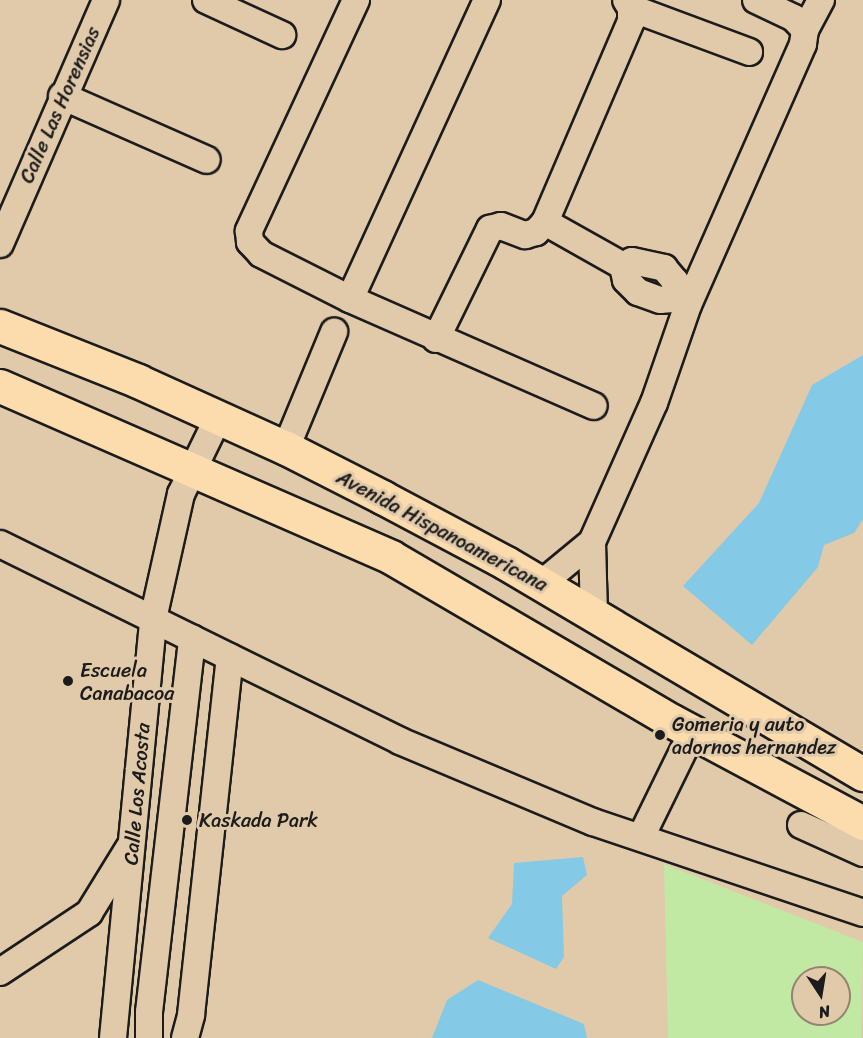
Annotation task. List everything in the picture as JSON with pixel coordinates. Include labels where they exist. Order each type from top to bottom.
[{"type":"main road","name":"Avenida Hispanoamericana","points":[[0,326],[138,381],[286,448],[541,584],[863,774]]},
{"type":"main road","points":[[0,386],[192,468],[391,557],[693,733],[855,834]]},
{"type":"street","name":"Calle Las Horensias","points":[[0,244],[62,96],[106,0]]},
{"type":"street","points":[[206,0],[282,35]]},
{"type":"street","points":[[356,0],[249,231],[250,242],[261,254],[350,299],[436,339],[594,406]]},
{"type":"street","points":[[350,299],[487,0]]},
{"type":"street","points":[[756,0],[794,18],[805,30]]},
{"type":"street","points":[[594,614],[592,542],[654,404],[682,302],[802,44],[805,30],[821,0]]},
{"type":"street","points":[[436,339],[490,229],[501,226],[525,235],[537,232],[545,222],[631,21],[628,4]]},
{"type":"street","points":[[628,4],[749,52]]},
{"type":"street","points":[[62,96],[207,160]]},
{"type":"street","points":[[545,222],[623,266],[626,280],[638,292],[660,300],[682,302]]},
{"type":"street","points":[[286,448],[334,332]]},
{"type":"street","name":"Calle Los Acosta","points":[[113,1038],[153,619],[181,494],[218,418]]},
{"type":"street","points":[[541,584],[592,542]]},
{"type":"street","points":[[0,544],[400,741],[593,822],[863,913]]},
{"type":"street","points":[[149,1038],[149,1012],[192,638]]},
{"type":"street","points":[[185,1038],[191,1015],[230,657]]},
{"type":"street","points":[[641,837],[693,733]]},
{"type":"street","points":[[801,825],[855,834]]},
{"type":"street","points":[[0,972],[89,913],[132,843]]},
{"type":"green space","points":[[664,864],[863,942],[861,1038],[668,1038]]},
{"type":"water","points":[[863,355],[863,519],[854,533],[824,545],[818,567],[752,645],[683,586],[759,503],[812,385]]},
{"type":"water","points":[[583,857],[587,875],[562,896],[564,957],[556,969],[488,938],[512,904],[514,863]]},
{"type":"water","points":[[478,980],[584,1024],[587,1038],[432,1038],[447,1000]]},
{"type":"place","name":"Escuela Canabacoa","points":[[68,681]]},
{"type":"place","name":"Gomeria y auto adornos hernandez","points":[[660,735]]},
{"type":"place","name":"Kaskada Park","points":[[187,820]]}]
